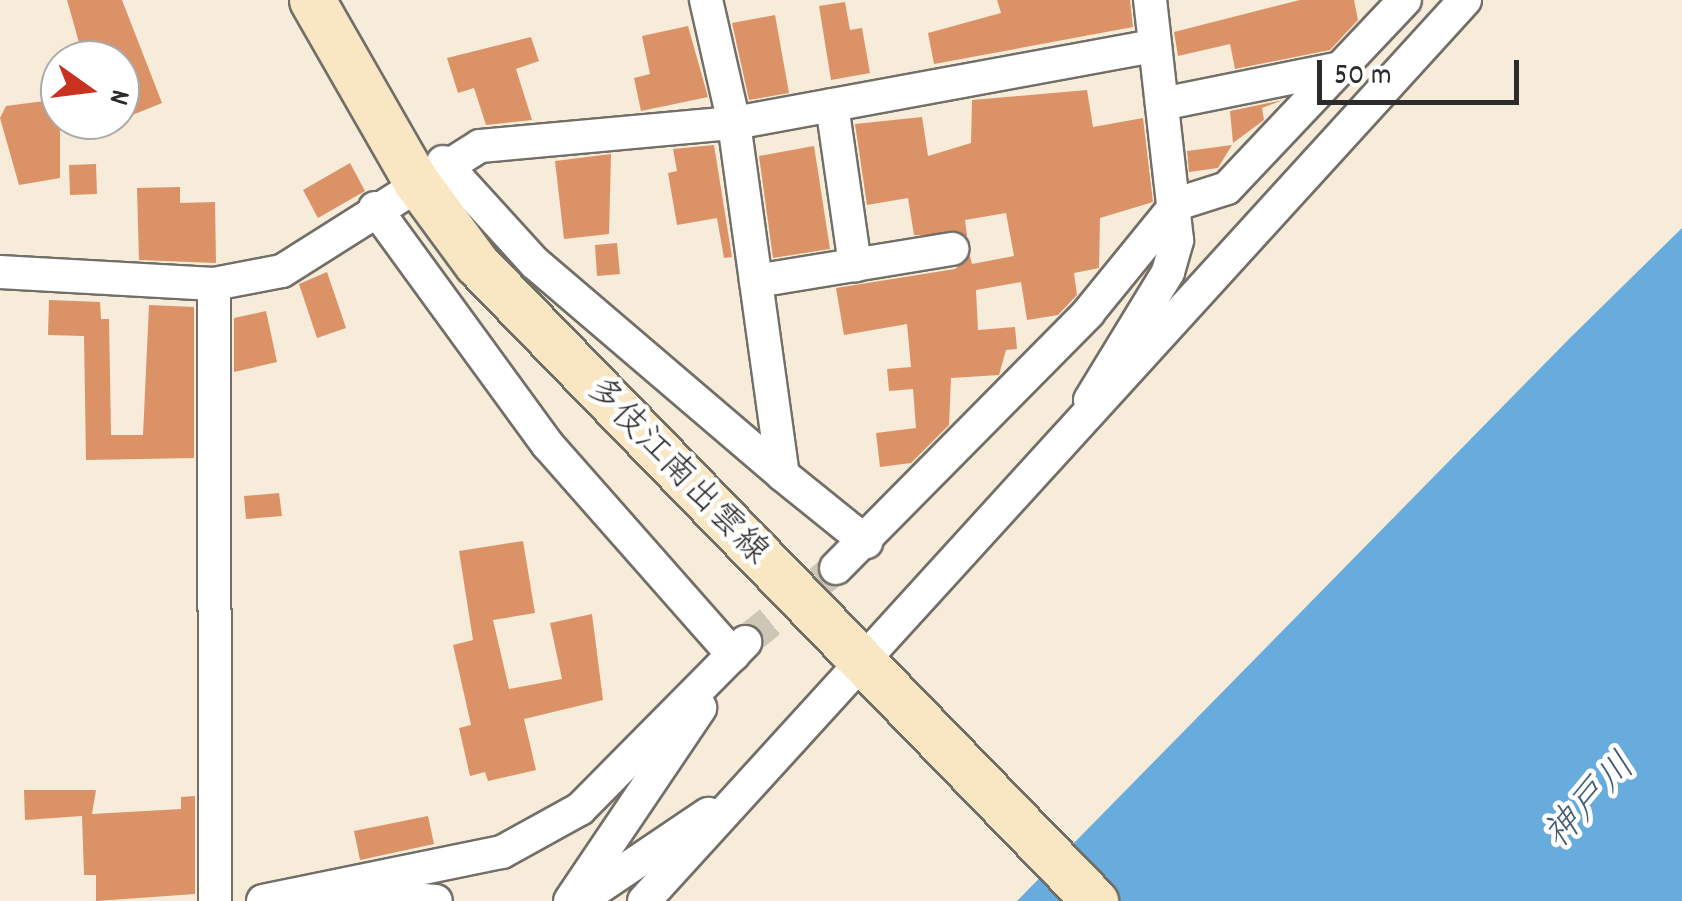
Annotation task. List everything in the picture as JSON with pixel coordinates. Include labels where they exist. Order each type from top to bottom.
[{"type":"main road","name":"多伎江南出雲線","points":[[312,0],[429,171],[477,264],[860,666],[1095,901]]},
{"type":"street","points":[[706,0],[734,123],[783,474]]},
{"type":"street","points":[[1066,445],[1168,272],[1177,204],[1150,0]]},
{"type":"street","points":[[836,568],[866,542],[1088,313],[1177,204],[1227,188],[1406,0]]},
{"type":"street","points":[[644,901],[1066,445],[1464,0]]},
{"type":"street","points":[[0,272],[214,284],[282,271],[429,171],[480,146],[734,123],[1154,46]]},
{"type":"street","points":[[1162,104],[1341,68]]},
{"type":"street","points":[[832,105],[855,265]]},
{"type":"street","points":[[429,171],[866,542]]},
{"type":"street","points":[[375,208],[548,445],[733,654]]},
{"type":"street","points":[[756,281],[952,249]]},
{"type":"street","points":[[214,284],[214,901]]},
{"type":"street","points":[[263,901],[502,852],[580,809],[744,642],[570,901]]},
{"type":"street","points":[[578,901],[752,784]]},
{"type":"street","points":[[306,891],[436,901]]},
{"type":"water","name":"神戸川","points":[[1682,228],[1682,901],[1017,901],[1570,338]]},
{"type":"building","points":[[67,0],[122,0],[138,40],[78,40]]},
{"type":"building","points":[[997,0],[1130,0],[1133,27],[934,64],[928,33],[1001,13]]},
{"type":"building","points":[[1300,0],[1354,0],[1358,20],[1330,50],[1235,69],[1230,44],[1178,56],[1174,32]]},
{"type":"building","points":[[845,2],[850,30],[862,28],[870,73],[831,80],[819,6]]},
{"type":"building","points":[[775,15],[789,93],[749,100],[732,23]]},
{"type":"building","points":[[688,26],[708,97],[641,111],[634,78],[650,74],[642,36]]},
{"type":"building","points":[[531,37],[539,61],[516,69],[532,120],[486,125],[474,88],[458,93],[447,58]]},
{"type":"building","points":[[140,46],[162,103],[140,112]]},
{"type":"building","points":[[1087,90],[1093,127],[1143,118],[1153,202],[1100,218],[1099,268],[1074,273],[1077,295],[1058,315],[1027,320],[1021,282],[976,290],[978,330],[1015,327],[1017,349],[1006,350],[999,375],[951,378],[949,425],[911,463],[880,467],[876,433],[916,428],[913,389],[889,391],[887,369],[911,367],[907,324],[844,335],[836,288],[955,269],[970,256],[972,264],[1014,256],[1006,213],[965,220],[967,236],[914,235],[908,198],[867,205],[855,124],[922,117],[928,156],[971,143],[972,100]]},
{"type":"building","points":[[1283,100],[1262,108],[1264,120],[1233,143],[1230,111]]},
{"type":"building","points":[[40,102],[40,140],[60,140],[60,178],[19,185],[0,118],[6,106]]},
{"type":"building","points":[[714,145],[732,257],[724,258],[717,218],[677,225],[668,173],[677,171],[673,149]]},
{"type":"building","points":[[1232,145],[1218,168],[1189,172],[1187,151]]},
{"type":"building","points":[[814,146],[830,249],[773,258],[759,156]]},
{"type":"building","points":[[611,154],[609,234],[564,239],[555,161]]},
{"type":"building","points":[[350,163],[365,191],[318,218],[303,190]]},
{"type":"building","points":[[96,164],[97,194],[70,195],[69,165]]},
{"type":"building","points":[[180,187],[180,203],[215,202],[216,263],[139,260],[137,188]]},
{"type":"building","points":[[617,243],[620,274],[597,276],[595,245]]},
{"type":"building","points":[[327,272],[346,328],[317,338],[299,284]]},
{"type":"building","points":[[49,300],[100,302],[101,319],[109,319],[111,435],[143,435],[149,305],[194,307],[194,458],[86,460],[84,336],[48,335]]},
{"type":"building","points":[[266,311],[277,362],[234,372],[234,318]]},
{"type":"building","points":[[279,493],[282,516],[246,519],[244,496]]},
{"type":"building","points":[[523,541],[535,613],[493,620],[509,689],[562,679],[550,623],[592,614],[603,700],[524,719],[536,770],[488,781],[485,772],[470,776],[459,728],[471,725],[453,645],[473,640],[459,551]]},
{"type":"building","points":[[24,790],[96,790],[92,814],[181,809],[181,797],[195,796],[195,894],[96,901],[96,875],[84,875],[82,816],[25,820]]},
{"type":"building","points":[[428,816],[434,844],[360,860],[354,831]]},
{"type":"tunnel","points":[[745,642],[836,568]]}]
